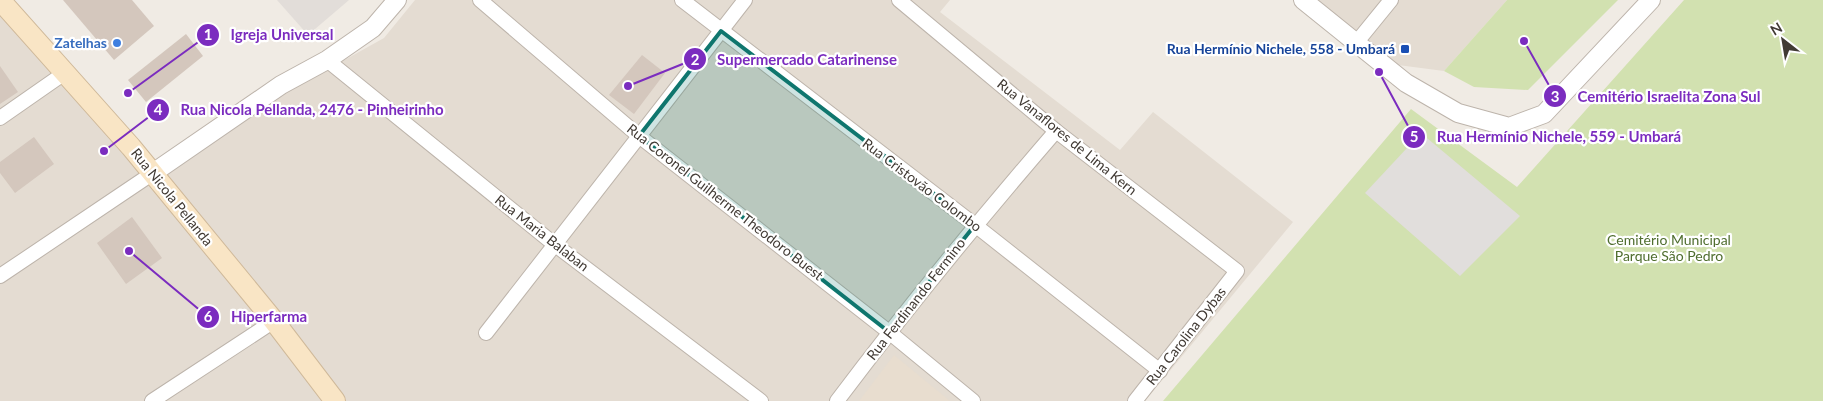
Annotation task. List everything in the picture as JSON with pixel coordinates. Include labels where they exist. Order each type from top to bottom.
[{"type":"main road","name":"Rua Nicola Pellanda","points":[[0,0],[66,72],[153,173],[274,321],[335,401]]},
{"type":"street","points":[[0,276],[281,85],[327,60],[373,28],[397,0]]},
{"type":"street","name":"Rua Coronel Guilherme Theodoro Buest","points":[[480,0],[640,136],[889,332],[973,401]]},
{"type":"street","name":"Rua Cristovão Colombo","points":[[682,0],[975,225],[1160,371]]},
{"type":"street","points":[[486,332],[745,0]]},
{"type":"street","name":"Rua Vanaflores de Lima Kern","points":[[899,0],[1056,131],[1237,271]]},
{"type":"street","points":[[1303,0],[1406,83],[1458,113],[1509,127],[1544,114],[1651,0]]},
{"type":"street","points":[[1356,43],[1391,0]]},
{"type":"street","name":"Rua Maria Balaban","points":[[327,60],[554,244],[761,401]]},
{"type":"street","points":[[0,118],[66,72]]},
{"type":"street","name":"Rua Ferdinando Fermino","points":[[837,401],[889,332],[975,225],[1056,131]]},
{"type":"street","name":"Rua Carolina Dybas","points":[[1135,401],[1237,271]]},
{"type":"street","points":[[152,401],[274,321]]},
{"type":"highlighted area","points":[[721,31],[975,225],[889,332],[639,136]]},
{"type":"shaded area","points":[[277,0],[349,0],[308,35]]},
{"type":"shaded area","points":[[415,0],[950,0],[940,12],[1120,150],[1153,112],[1293,222],[1145,401],[0,401],[0,10],[160,174],[287,92],[384,38]]},
{"type":"shaded area","points":[[1315,0],[1507,0],[1444,71],[1398,65]]},
{"type":"shaded area","points":[[1421,133],[1520,216],[1460,276],[1365,193]]},
{"type":"shaded area","points":[[894,355],[950,401],[859,401]]},
{"type":"green space","points":[[1507,0],[1618,0],[1528,90],[1474,87],[1444,71]]},
{"type":"green space","name":"Cemitério Municipal Parque São Pedro","points":[[1684,0],[1823,0],[1823,401],[1163,401],[1411,109],[1517,187]]},
{"type":"building","name":"Zatelhas","points":[[63,0],[132,0],[154,26],[114,60]]},
{"type":"building","points":[[186,34],[203,56],[146,102],[128,80]]},
{"type":"building","points":[[642,55],[665,73],[634,114],[609,95]]},
{"type":"building","points":[[0,66],[18,92],[0,104]]},
{"type":"building","points":[[34,137],[54,164],[15,193],[0,173],[0,162]]},
{"type":"building","points":[[132,217],[162,258],[126,284],[97,243]]},
{"type":"place","name":"Cemitério Israelita Zona Sul","points":[[1524,41]]},
{"type":"place","name":"Zatelhas","points":[[117,43]]},
{"type":"place","name":"Rua Hermínio Nichele, 558 - Umbará","points":[[1405,49]]},
{"type":"place","name":"Rua Hermínio Nichele, 559 - Umbará","points":[[1379,72]]},
{"type":"place","name":"Supermercado Catarinense","points":[[628,86]]},
{"type":"place","name":"Igreja Universal","points":[[128,93]]},
{"type":"place","name":"Rua Nicola Pellanda, 2476 - Pinheirinho","points":[[104,151]]},
{"type":"place","name":"Hiperfarma","points":[[129,251]]}]
